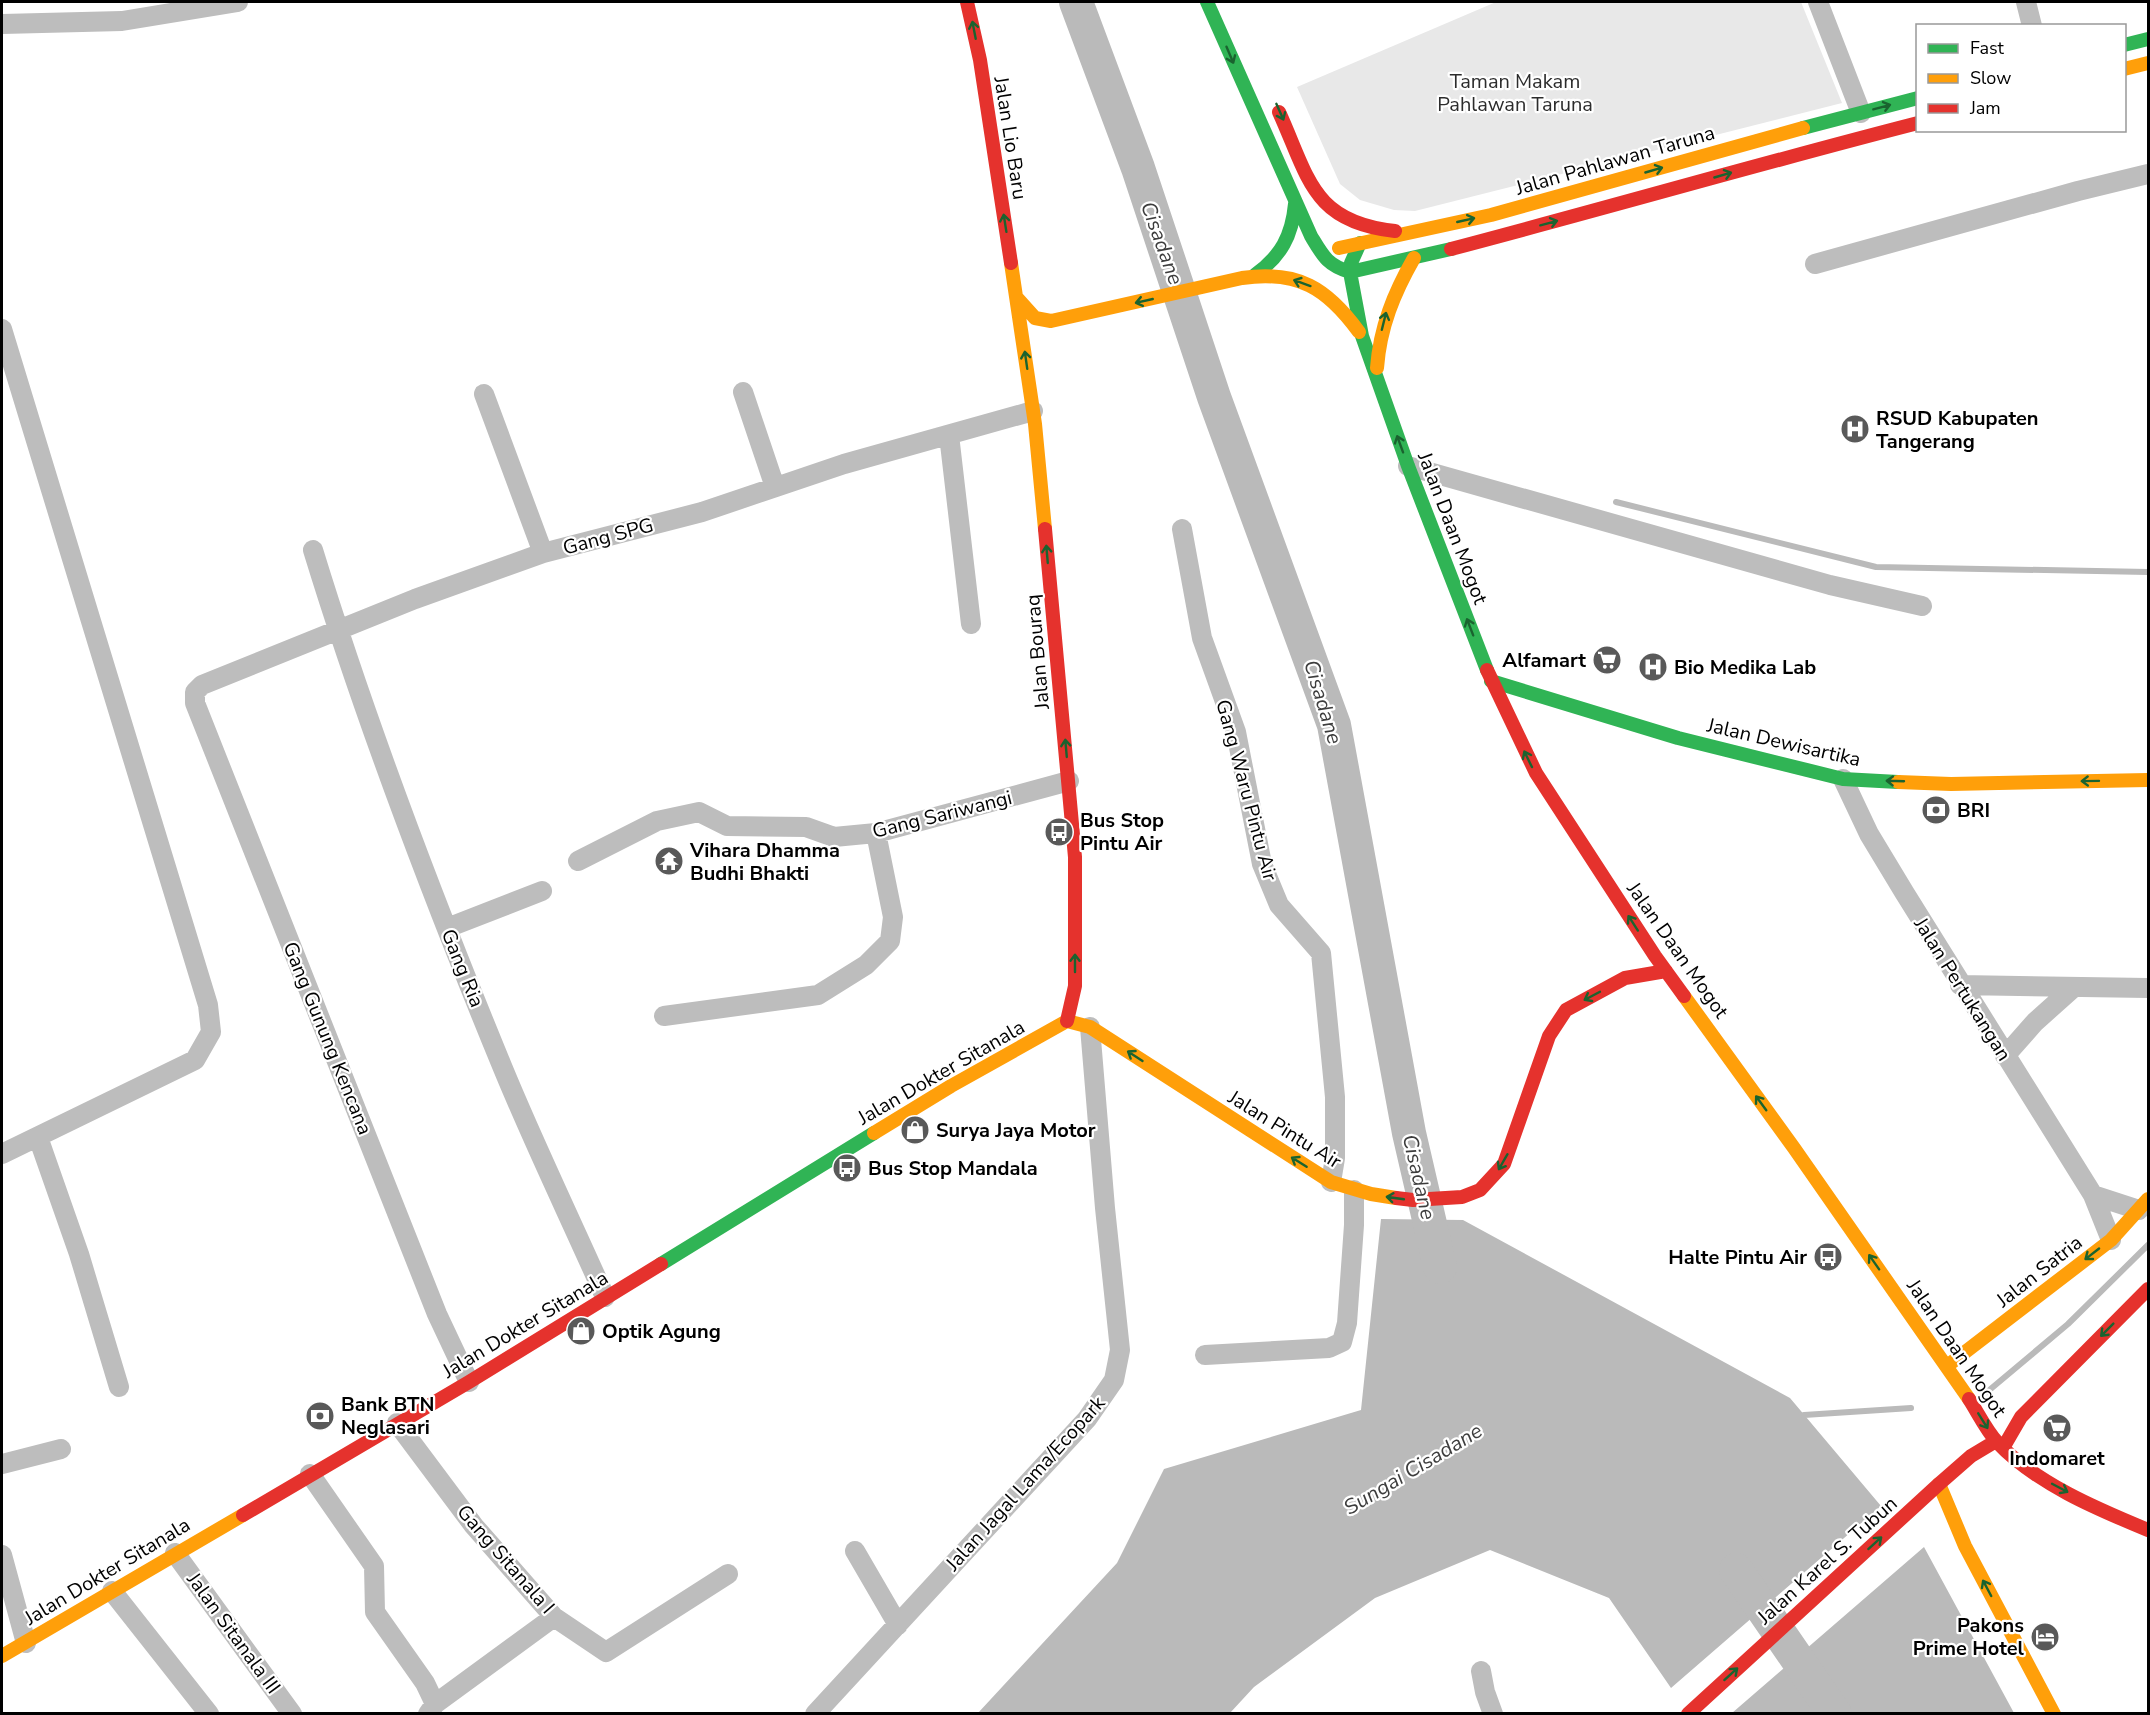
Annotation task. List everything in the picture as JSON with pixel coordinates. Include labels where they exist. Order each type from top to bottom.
[{"type":"main road","name":"Jalan Lio Baru","points":[[967,2],[980,60],[1014,281]]},
{"type":"main road","points":[[1207,2],[1295,204],[1321,252],[1334,267],[1350,272],[1414,258],[1626,203],[1782,158],[1916,123]]},
{"type":"main road","points":[[2126,44],[2148,39]]},
{"type":"main road","points":[[2126,68],[2148,63]]},
{"type":"main road","points":[[1273,98],[1319,197],[1330,209],[1346,219],[1363,225],[1408,233]]},
{"type":"main road","name":"Jalan Pahlawan Taruna","points":[[1321,252],[1491,215],[1752,141],[1916,98]]},
{"type":"main road","points":[[1249,276],[1274,262],[1286,245],[1293,225],[1295,204]]},
{"type":"main road","name":"Jalan Daan Mogot","points":[[1360,243],[1351,263],[1350,272],[1362,336],[1408,466],[1491,681],[1536,773],[1666,971],[1794,1148],[1999,1444],[2024,1466],[2049,1482],[2110,1514],[2148,1530]]},
{"type":"main road","points":[[1377,379],[1378,347],[1385,315],[1397,286],[1414,258]]},
{"type":"main road","points":[[1017,298],[1034,318],[1042,321],[1065,319],[1249,276],[1280,276],[1303,282],[1324,292],[1341,308],[1362,336]]},
{"type":"main road","name":"Jalan Bouraq","points":[[1014,281],[1033,411],[1075,857],[1075,986],[1067,1021]]},
{"type":"main road","name":"Jalan Dewisartika","points":[[1491,681],[1678,738],[1843,779],[1951,784],[2148,780]]},
{"type":"main road","name":"Jalan Pintu Air","points":[[1067,1021],[1087,1017],[1331,1182],[1362,1192],[1413,1200],[1462,1197],[1480,1190],[1504,1164],[1549,1036],[1566,1010],[1625,978],[1666,971]]},
{"type":"main road","points":[[1075,986],[1087,1017]]},
{"type":"main road","name":"Jalan Dokter Sitanala","points":[[2,1656],[469,1382],[951,1086],[1067,1021]]},
{"type":"main road","name":"Jalan Satria","points":[[1947,1366],[2111,1240],[2145,1209]]},
{"type":"main road","points":[[1999,1444],[2021,1417],[2148,1288]]},
{"type":"main road","points":[[1907,1310],[1918,1349]]},
{"type":"main road","name":"Jalan Karel S. Tubun","points":[[1688,1713],[1894,1526],[1970,1451],[1999,1444]]},
{"type":"main road","points":[[1939,1484],[1965,1546],[2054,1713]]},
{"type":"street","points":[[2,24],[122,21],[238,2]]},
{"type":"street","points":[[1818,2],[1861,113]]},
{"type":"street","points":[[2026,2],[2032,24]]},
{"type":"street","points":[[1815,264],[2078,191],[2148,174]]},
{"type":"street","points":[[2,329],[208,1005],[211,1032],[195,1060],[2,1154]]},
{"type":"street","points":[[743,392],[775,488]]},
{"type":"street","points":[[484,394],[543,553]]},
{"type":"street","name":"Gang SPG","points":[[195,692],[202,685],[415,599],[543,553],[702,512],[844,464],[1033,411]]},
{"type":"street","points":[[949,435],[971,624]]},
{"type":"street","points":[[1408,466],[1830,585],[1922,606]]},
{"type":"street","name":"Gang Waru Pintu Air","points":[[1182,529],[1202,638],[1236,732],[1262,864],[1279,905],[1321,953],[1335,1097],[1335,1158],[1331,1182]]},
{"type":"street","name":"Gang Ria","points":[[313,550],[394,794],[502,1067],[605,1297]]},
{"type":"street","name":"Gang Gunung Kencana","points":[[195,692],[195,703],[406,1236],[437,1314],[469,1382]]},
{"type":"street","name":"Jalan Pertukangan","points":[[1843,779],[1869,834],[1960,985],[2092,1195],[2111,1240]]},
{"type":"street","name":"Gang Sariwangi","points":[[578,861],[657,821],[699,812],[727,826],[806,827],[834,837],[876,833],[1069,781]]},
{"type":"street","points":[[664,1016],[818,995],[866,965],[890,941],[893,916],[876,833]]},
{"type":"street","points":[[447,928],[542,891]]},
{"type":"street","points":[[1960,985],[2148,988]]},
{"type":"street","points":[[2004,1056],[2035,1022],[2073,988]]},
{"type":"street","name":"Jalan Jagal Lama/Ecopark","points":[[815,1713],[1087,1419],[1114,1380],[1120,1350],[1087,1017]]},
{"type":"street","points":[[38,1137],[79,1254],[118,1387]]},
{"type":"street","points":[[1205,1355],[1329,1348],[1342,1342],[1347,1323],[1354,1225],[1362,1192]]},
{"type":"street","points":[[2092,1195],[2145,1209]]},
{"type":"street","name":"Gang Sitanala I","points":[[397,1423],[474,1526],[554,1617],[606,1652],[728,1574]]},
{"type":"street","points":[[2,1464],[61,1449]]},
{"type":"street","points":[[310,1474],[374,1566],[375,1612],[425,1683],[432,1709],[554,1617]]},
{"type":"street","points":[[855,1551],[898,1625]]},
{"type":"street","name":"Jalan Sitanala III","points":[[175,1553],[292,1713]]},
{"type":"street","points":[[2,1555],[26,1643]]},
{"type":"street","points":[[111,1591],[209,1713]]},
{"type":"street","points":[[1481,1671],[1485,1692],[1493,1713]]},
{"type":"green space","name":"Taman Makam Pahlawan Taruna","points":[[1496,2],[1801,2],[1842,103],[1415,211],[1394,210],[1360,200],[1340,184],[1297,87]]},
{"type":"water","points":[[1381,1219],[1463,1220],[1790,1398],[1881,1506],[1671,1688],[1609,1598],[1490,1550],[1375,1598],[1254,1687],[1230,1713],[978,1713],[1117,1563],[1164,1469],[1361,1410]]},
{"type":"water","points":[[1924,1547],[2014,1713],[1732,1713]]},
{"type":"waterway","name":"Cisadane","points":[[1076,2],[1138,168],[1214,397],[1334,725],[1409,1133],[1440,1267]]},
{"type":"waterway","points":[[1616,502],[1876,567],[2148,572]]},
{"type":"waterway","points":[[1987,1392],[2068,1324],[2148,1245]]},
{"type":"waterway","points":[[1804,1415],[1911,1408]]},
{"type":"waterway","name":"Sungai Cisadane","points":[[1736,1570],[1835,1714]]},
{"type":"traffic: fast","points":[[1207,2],[1311,236],[1326,259],[1350,272],[1451,249]]},
{"type":"traffic: fast","points":[[2126,44],[2148,39]]},
{"type":"traffic: fast","points":[[1803,128],[1916,99]]},
{"type":"traffic: fast","points":[[1255,275],[1272,260],[1284,244],[1291,226],[1295,204]]},
{"type":"traffic: fast","points":[[1360,243],[1351,263],[1350,272],[1362,336],[1408,466],[1487,670]]},
{"type":"traffic: fast","points":[[1491,681],[1678,738],[1843,779],[1898,782]]},
{"type":"traffic: fast","points":[[661,1264],[874,1133]]},
{"type":"traffic: slow","points":[[2126,68],[2148,63]]},
{"type":"traffic: slow","points":[[1339,248],[1491,215],[1803,128]]},
{"type":"traffic: slow","points":[[1377,368],[1381,338],[1389,311],[1414,258]]},
{"type":"traffic: slow","points":[[1011,263],[1035,424],[1045,529]]},
{"type":"traffic: slow","points":[[1017,298],[1035,318],[1051,321],[1242,278],[1279,277],[1295,280],[1323,293],[1359,332]]},
{"type":"traffic: slow","points":[[1898,782],[1951,784],[2148,780]]},
{"type":"traffic: slow","points":[[1684,996],[1794,1148],[1969,1399]]},
{"type":"traffic: slow","points":[[1067,1021],[1090,1027],[1331,1182],[1371,1194],[1396,1198]]},
{"type":"traffic: slow","points":[[874,1133],[951,1086],[1067,1021]]},
{"type":"traffic: slow","points":[[1947,1366],[2111,1240],[2148,1199]]},
{"type":"traffic: slow","points":[[1939,1484],[1965,1546],[2054,1714]]},
{"type":"traffic: slow","points":[[2,1656],[243,1515]]},
{"type":"traffic: jam","points":[[967,2],[980,60],[1011,263]]},
{"type":"traffic: jam","points":[[1279,112],[1307,176],[1317,193],[1330,207],[1346,218],[1367,226],[1395,231]]},
{"type":"traffic: jam","points":[[1451,249],[1916,124]]},
{"type":"traffic: jam","points":[[1045,529],[1075,857],[1075,986],[1067,1021]]},
{"type":"traffic: jam","points":[[1487,670],[1536,773],[1655,956],[1684,996]]},
{"type":"traffic: jam","points":[[1396,1198],[1413,1200],[1462,1197],[1480,1190],[1504,1164],[1549,1036],[1566,1010],[1625,978],[1666,971]]},
{"type":"traffic: jam","points":[[243,1515],[469,1382],[661,1264]]},
{"type":"traffic: jam","points":[[2003,1448],[2021,1417],[2148,1289]]},
{"type":"traffic: jam","points":[[1969,1399],[1997,1442],[2029,1470],[2068,1494],[2148,1530]]},
{"type":"traffic: jam","points":[[1688,1714],[1939,1484],[1971,1456],[1996,1441]]},
{"type":"place","name":"RSUD Kabupaten Tangerang","points":[[1855,429]]},
{"type":"place","name":"Alfamart","points":[[1607,660]]},
{"type":"place","name":"Bio Medika Lab","points":[[1653,667]]},
{"type":"place","name":"BRI","points":[[1936,810]]},
{"type":"place","name":"Bus Stop Pintu Air","points":[[1059,832]]},
{"type":"place","name":"Vihara Dhamma Budhi Bhakti","points":[[669,861]]},
{"type":"place","name":"Surya Jaya Motor","points":[[915,1130]]},
{"type":"place","name":"Bus Stop Mandala","points":[[847,1168]]},
{"type":"place","name":"Halte Pintu Air","points":[[1828,1257]]},
{"type":"place","name":"Optik Agung","points":[[581,1331]]},
{"type":"place","name":"Bank BTN Neglasari","points":[[320,1416]]},
{"type":"place","name":"Indomaret","points":[[2057,1428]]},
{"type":"place","name":"Pakons Prime Hotel","points":[[2045,1637]]}]
